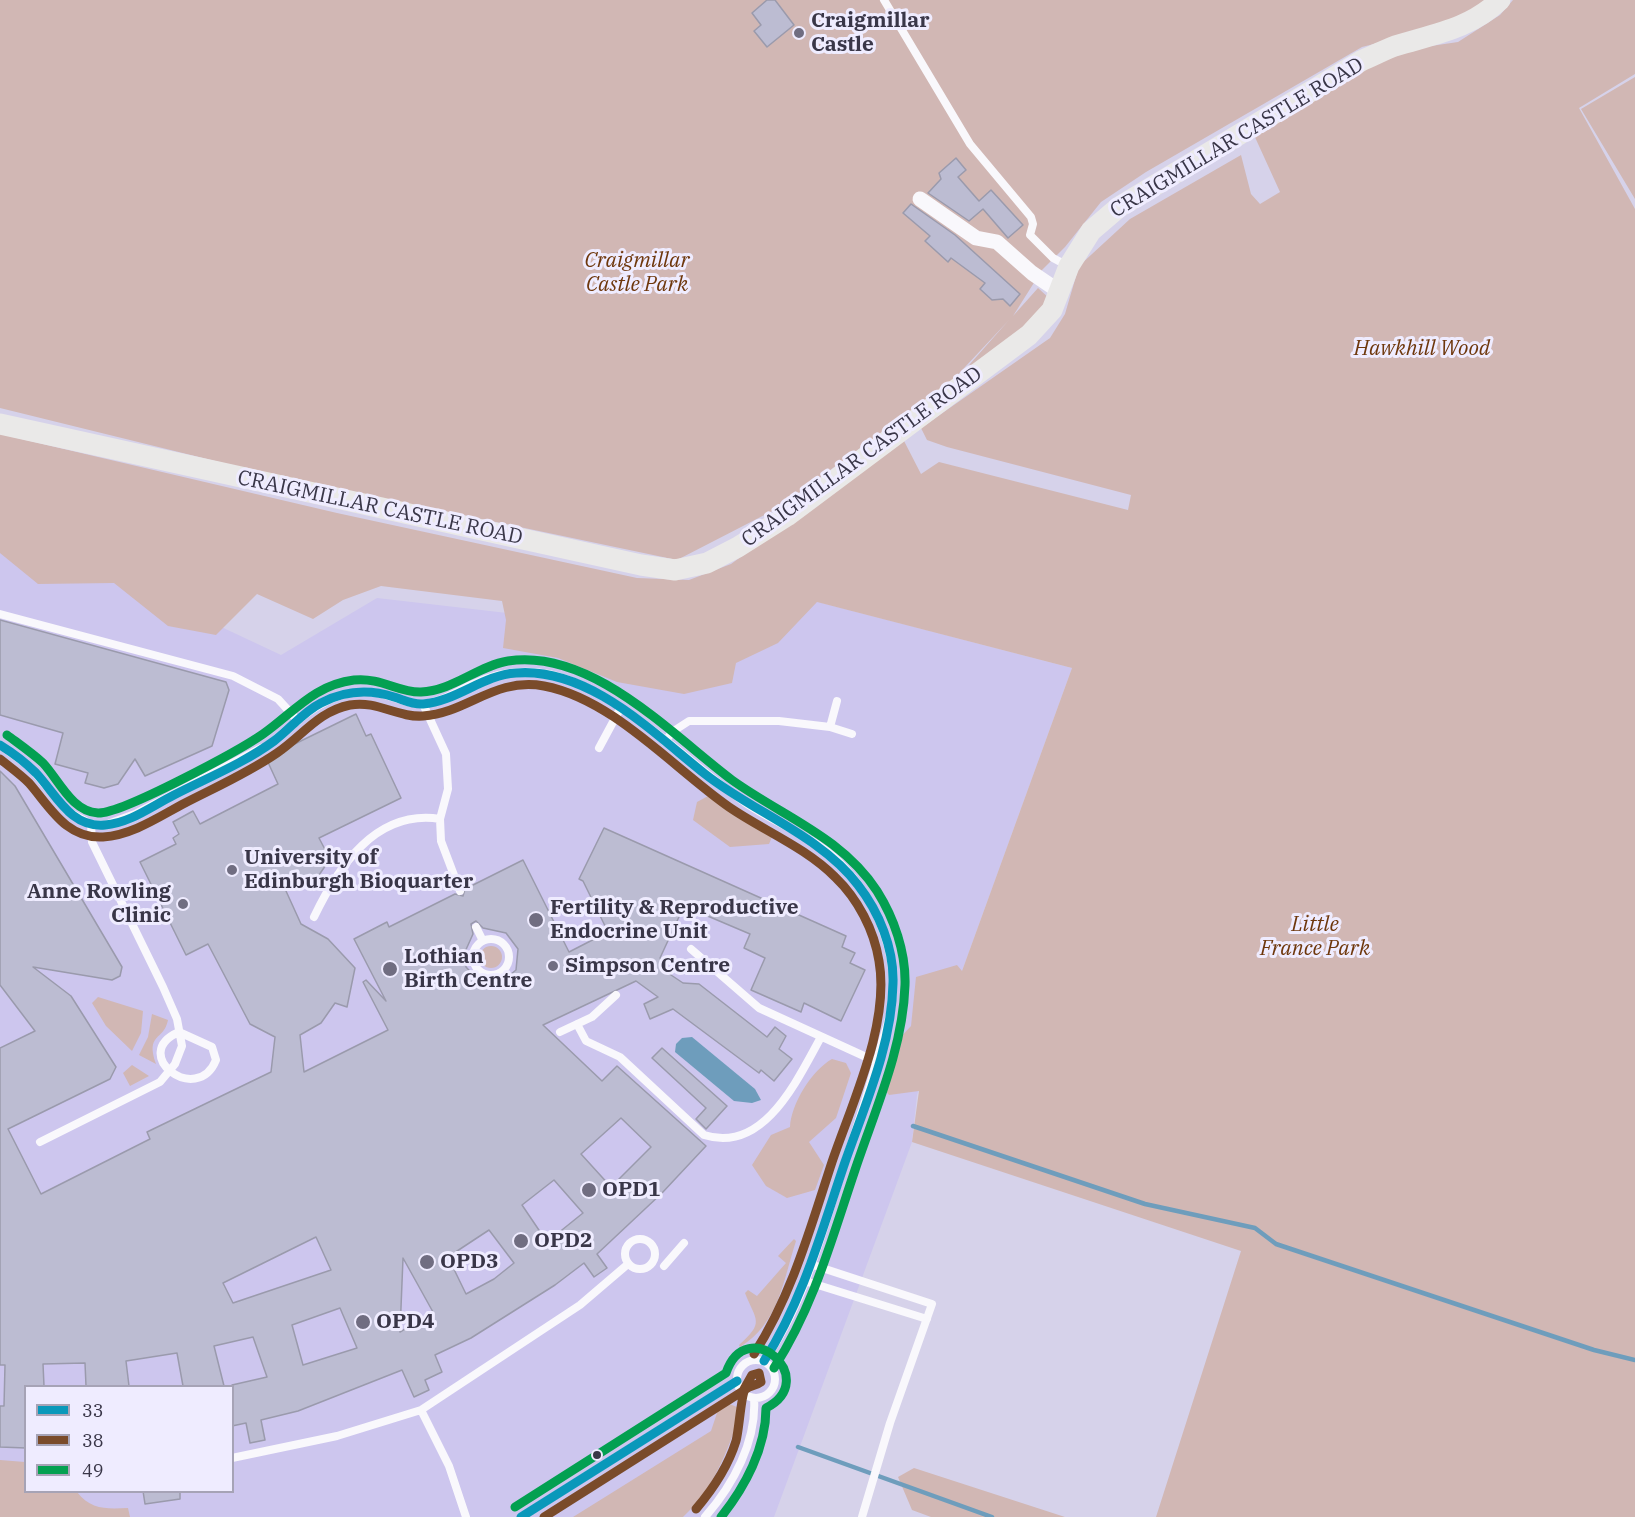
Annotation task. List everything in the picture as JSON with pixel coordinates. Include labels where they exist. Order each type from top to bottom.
[{"type":"street","name":"CRAIGMILLAR CASTLE ROAD","points":[[0,424],[641,565],[675,570],[707,563],[787,516],[1029,335],[1048,315],[1060,292],[1069,266],[1091,231],[1139,192],[1361,61],[1394,47],[1462,27],[1486,13],[1500,0]]},
{"type":"street","points":[[920,199],[976,238],[997,242],[1032,273],[1060,292]]},
{"type":"lane","points":[[884,0],[970,144],[1031,217],[1034,224],[1030,235],[1053,258],[1069,266]]},
{"type":"lane","points":[[0,614],[232,676],[278,699],[298,721]]},
{"type":"lane","points":[[0,745],[30,767],[67,812],[91,824],[105,825],[135,814],[265,747],[325,701],[342,694],[365,690],[423,704],[445,699],[496,675],[522,672],[548,674],[582,685],[620,709],[758,812],[820,847],[838,861],[866,895],[884,933],[894,978],[892,1004],[877,1062],[805,1281],[774,1347],[764,1361],[746,1363],[740,1369],[737,1381],[520,1517]]},
{"type":"lane","points":[[830,727],[837,701]]},
{"type":"lane","points":[[423,704],[446,754],[449,770],[448,789],[440,819],[441,841],[460,891]]},
{"type":"lane","points":[[599,748],[620,709]]},
{"type":"lane","points":[[665,742],[672,732],[689,721],[779,721],[830,727],[852,734]]},
{"type":"lane","points":[[314,917],[338,871],[368,838],[394,824],[414,818],[440,819]]},
{"type":"lane","points":[[40,1142],[160,1082],[170,1072],[182,1046],[177,1019],[163,987],[95,849],[91,838],[91,824]]},
{"type":"lane","points":[[476,927],[483,941]]},
{"type":"lane","points":[[495,940],[506,946],[509,958],[499,973],[487,974],[477,967],[474,956],[483,941],[495,940]]},
{"type":"lane","points":[[691,949],[759,1008],[877,1062]]},
{"type":"lane","points":[[560,1032],[592,1017],[616,995]]},
{"type":"lane","points":[[577,1024],[586,1041],[620,1057],[704,1135],[722,1140],[739,1138],[762,1124],[778,1106],[821,1037]]},
{"type":"lane","points":[[179,1032],[212,1047],[216,1060],[212,1070],[201,1078],[190,1080],[170,1072],[159,1054],[161,1045],[168,1036],[179,1032]]},
{"type":"lane","points":[[636,1239],[650,1243],[655,1256],[651,1264],[639,1270],[628,1264],[624,1255],[627,1245],[636,1239]]},
{"type":"lane","points":[[664,1266],[684,1243]]},
{"type":"lane","points":[[234,1458],[337,1436],[421,1410],[580,1305],[628,1264]]},
{"type":"lane","points":[[810,1264],[932,1304],[862,1517]]},
{"type":"lane","points":[[805,1281],[927,1319]]},
{"type":"lane","points":[[737,1381],[745,1394],[754,1398],[763,1397],[770,1392],[775,1384],[775,1375],[764,1361]]},
{"type":"lane","points":[[705,1517],[717,1503],[743,1455],[755,1417],[754,1398]]},
{"type":"lane","points":[[421,1410],[449,1466],[466,1517]]},
{"type":"shaded area","points":[[0,523],[281,655],[377,598],[637,628],[776,591],[1072,668],[917,1095],[912,1142],[774,1517],[0,1517]]},
{"type":"green space","name":"Craigmillar Castle Park","points":[[0,0],[1486,0],[1457,23],[1362,47],[1146,172],[1101,202],[1065,247],[1042,270],[1013,316],[1038,288],[1049,298],[1042,312],[954,382],[1009,320],[951,382],[778,508],[677,560],[272,475],[0,408]]},
{"type":"green space","points":[[1513,0],[1635,0],[1635,74],[1579,108],[1635,209],[1635,1517],[1156,1517],[1241,1251],[912,1142],[919,1091],[889,1095],[882,1086],[899,1039],[911,1026],[916,977],[957,965],[962,971],[1072,668],[817,602],[778,643],[736,663],[732,683],[684,694],[617,682],[558,658],[503,648],[506,620],[502,601],[381,586],[343,600],[313,619],[257,594],[216,635],[168,626],[114,583],[38,584],[0,553],[0,434],[337,513],[637,578],[689,580],[731,564],[903,439],[921,474],[939,462],[1128,510],[1131,495],[947,447],[927,440],[921,428],[1050,338],[1065,314],[1079,266],[1130,219],[1241,155],[1251,194],[1260,204],[1280,192],[1254,135],[1397,51],[1458,42],[1500,15]]},
{"type":"green space","points":[[1635,77],[1635,199],[1581,109]]},
{"type":"green space","points":[[710,795],[772,837],[769,844],[730,847],[693,820],[697,802]]},
{"type":"green space","points":[[491,946],[499,949],[502,957],[499,965],[491,968],[483,965],[480,957],[483,949]]},
{"type":"green space","points":[[98,997],[143,1011],[141,1033],[132,1051],[106,1026],[92,1003]]},
{"type":"green space","points":[[152,1014],[168,1020],[166,1027],[154,1042],[153,1054],[156,1064],[139,1055],[148,1037]]},
{"type":"green space","points":[[832,1059],[846,1063],[851,1073],[836,1118],[809,1142],[824,1165],[815,1190],[787,1198],[766,1186],[752,1165],[771,1135],[790,1127],[794,1108],[804,1088],[817,1071]]},
{"type":"green space","points":[[132,1065],[149,1076],[130,1086],[123,1073]]},
{"type":"green space","points":[[794,1239],[796,1241],[778,1300],[763,1326],[740,1347],[739,1345],[752,1331],[756,1321],[745,1293],[748,1290],[757,1296],[786,1263],[778,1256]]},
{"type":"green space","points":[[727,1403],[737,1407],[740,1415],[730,1443],[711,1482],[683,1517],[573,1517],[711,1431],[719,1407]]},
{"type":"green space","points":[[0,1460],[24,1462],[24,1493],[78,1493],[88,1502],[100,1507],[128,1508],[130,1517],[0,1517]]},
{"type":"green space","points":[[914,1468],[1065,1517],[931,1517],[912,1510],[898,1477]]},
{"type":"water","points":[[692,1037],[755,1089],[761,1100],[752,1103],[734,1101],[675,1052],[676,1044],[682,1038]]},
{"type":"building","points":[[767,0],[775,0],[794,25],[767,47],[754,31],[761,25],[752,13]]},
{"type":"building","points":[[956,158],[966,170],[958,177],[979,201],[991,190],[1023,225],[1008,238],[983,209],[969,221],[928,193],[941,179],[939,173]]},
{"type":"building","points":[[911,204],[955,235],[1020,294],[1010,306],[1003,299],[992,300],[980,289],[985,283],[951,258],[948,262],[925,241],[930,236],[903,213]]},
{"type":"building","points":[[0,620],[226,682],[229,690],[212,746],[145,776],[135,759],[118,784],[104,788],[85,783],[88,773],[55,764],[63,733],[0,715]]},
{"type":"building","points":[[356,714],[366,736],[371,734],[401,798],[319,838],[330,859],[319,875],[302,881],[281,880],[301,924],[328,939],[355,968],[347,1007],[335,1003],[321,1023],[300,1035],[304,1072],[388,1030],[363,982],[366,980],[386,1001],[354,939],[387,922],[389,927],[455,894],[463,896],[465,889],[523,860],[569,952],[608,932],[583,881],[579,879],[604,828],[846,936],[842,947],[855,953],[850,963],[865,970],[841,1021],[804,1003],[801,1012],[751,990],[765,958],[744,948],[750,934],[684,906],[660,958],[668,973],[683,983],[699,984],[767,1037],[775,1027],[786,1036],[779,1049],[792,1059],[774,1081],[761,1070],[759,1073],[673,1009],[650,1019],[644,1004],[658,997],[636,981],[543,1025],[602,1081],[617,1066],[706,1146],[662,1193],[597,1254],[607,1268],[594,1277],[584,1263],[555,1285],[471,1338],[435,1355],[442,1372],[425,1380],[429,1390],[414,1397],[402,1370],[298,1411],[261,1420],[265,1440],[250,1443],[246,1423],[234,1426],[234,1385],[232,1385],[267,1377],[253,1337],[214,1346],[224,1385],[183,1385],[177,1353],[126,1361],[129,1385],[86,1385],[85,1363],[43,1364],[44,1385],[24,1385],[24,1448],[0,1447],[0,1406],[4,1406],[5,1365],[0,1365],[0,1048],[35,1031],[0,985],[0,771],[15,786],[122,967],[120,976],[112,980],[33,967],[71,996],[116,1067],[110,1079],[8,1129],[41,1194],[150,1139],[147,1132],[271,1072],[275,1037],[250,1024],[208,944],[186,955],[140,862],[176,844],[173,838],[179,834],[173,822],[193,811],[200,824],[278,784],[266,758]],"holes":[[[476,921],[483,928],[506,933],[518,949],[516,970],[500,983],[480,982],[466,967],[464,954],[473,934],[471,924]],[[621,1118],[651,1147],[611,1187],[581,1154]],[[554,1180],[583,1213],[547,1242],[522,1205]],[[489,1230],[514,1263],[494,1279],[466,1294],[448,1257]],[[316,1237],[331,1270],[233,1303],[223,1283]],[[403,1258],[433,1312],[400,1332]],[[340,1308],[357,1348],[303,1365],[292,1325]]]},
{"type":"building","points":[[662,1048],[727,1106],[706,1129],[696,1119],[706,1108],[652,1058]]},
{"type":"building","points":[[143,1493],[180,1493],[180,1499],[145,1504]]},
{"type":"waterway","points":[[913,1126],[1145,1204],[1255,1228],[1276,1244],[1594,1350],[1635,1360]]},
{"type":"waterway","points":[[798,1447],[992,1517]]},
{"type":"transit line","name":"49","points":[[7,735],[43,763],[73,801],[89,811],[98,813],[111,811],[155,793],[231,753],[263,734],[327,687],[354,680],[364,680],[413,692],[432,691],[497,664],[508,661],[539,660],[569,668],[599,681],[628,698],[732,780],[810,829],[847,856],[877,891],[894,924],[905,973],[903,1009],[887,1079],[830,1246],[800,1320],[774,1368]]},
{"type":"transit line","name":"33","points":[[0,745],[32,769],[73,815],[93,824],[114,824],[132,818],[238,763],[274,741],[314,707],[330,699],[366,692],[385,694],[412,703],[423,704],[447,698],[492,678],[516,673],[543,674],[569,680],[618,706],[642,722],[724,788],[786,825],[825,852],[858,885],[879,919],[888,944],[893,970],[891,1007],[888,1030],[876,1076],[819,1241],[790,1314],[764,1361]]},
{"type":"transit line","name":"38","points":[[0,759],[29,783],[60,820],[69,827],[79,833],[103,837],[125,833],[146,824],[243,773],[277,753],[320,718],[339,708],[360,704],[423,716],[454,709],[510,686],[544,686],[569,693],[618,720],[729,807],[798,848],[823,866],[851,895],[869,927],[879,961],[881,985],[879,1011],[859,1089],[808,1237],[779,1309],[754,1354]]},
{"type":"transit line","name":"49","points":[[515,1507],[726,1373],[736,1356],[749,1349],[763,1350],[775,1357],[783,1368],[786,1382],[781,1396],[766,1408],[758,1452],[746,1480],[721,1517]]},
{"type":"transit line","name":"38","points":[[544,1517],[743,1391],[752,1375],[759,1373],[761,1382],[745,1390],[737,1436],[729,1460],[714,1486],[696,1509]]},
{"type":"transit line","name":"33","points":[[521,1517],[737,1381]]},
{"type":"place","name":"Craigmillar Castle","points":[[799,33]]},
{"type":"place","name":"University of Edinburgh Bioquarter","points":[[232,870]]},
{"type":"place","name":"Anne Rowling Clinic","points":[[183,904]]},
{"type":"place","name":"Fertility & Reproductive Endocrine Unit","points":[[536,920]]},
{"type":"place","name":"Simpson Centre","points":[[553,966]]},
{"type":"place","name":"Lothian Birth Centre","points":[[390,969]]},
{"type":"place","name":"OPD1","points":[[589,1190]]},
{"type":"place","name":"OPD2","points":[[521,1241]]},
{"type":"place","name":"OPD3","points":[[427,1262]]},
{"type":"place","name":"OPD4","points":[[363,1322]]},
{"type":"park label","name":"Hawkhill Wood","points":[[1422,349]]},
{"type":"park label","name":"Little France Park","points":[[1315,937]]}]
